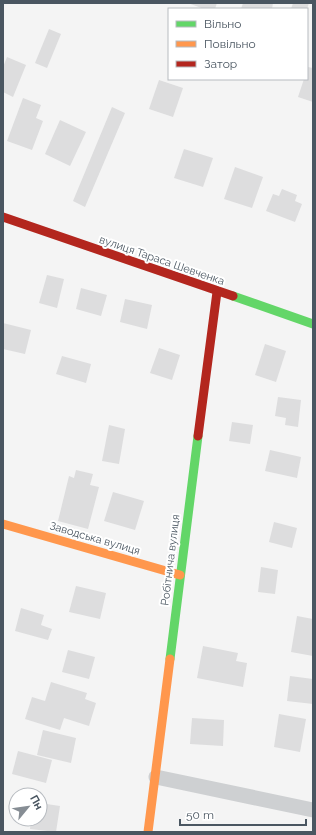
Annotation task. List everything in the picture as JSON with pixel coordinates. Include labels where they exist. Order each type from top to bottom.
[{"type":"street","name":"вулиця Тараса Шевченка","points":[[3,217],[313,324]]},
{"type":"street","name":"Робітнича вулиця","points":[[148,832],[217,292]]},
{"type":"street","name":"Заводська вулиця","points":[[3,524],[180,575]]},
{"type":"street","points":[[156,777],[313,810]]},
{"type":"building","points":[[188,3],[217,3],[215,8],[201,8]]},
{"type":"building","points":[[243,3],[273,3],[272,8],[241,8]]},
{"type":"building","points":[[293,3],[309,3],[307,8],[291,8]]},
{"type":"building","points":[[49,29],[61,34],[47,68],[35,63]]},
{"type":"building","points":[[7,57],[26,65],[13,97],[3,92],[3,67]]},
{"type":"building","points":[[308,67],[313,68],[313,102],[298,97],[304,80],[308,80]]},
{"type":"building","points":[[159,80],[183,88],[173,117],[149,109]]},
{"type":"building","points":[[23,98],[41,105],[36,118],[43,121],[32,150],[7,141]]},
{"type":"building","points":[[112,107],[125,113],[85,207],[73,201]]},
{"type":"building","points":[[60,120],[86,132],[70,166],[45,154]]},
{"type":"building","points":[[184,149],[213,158],[203,187],[174,178]]},
{"type":"building","points":[[235,167],[263,177],[252,208],[224,199]]},
{"type":"building","points":[[282,189],[297,195],[295,201],[302,204],[295,222],[266,211],[273,194],[279,196]]},
{"type":"building","points":[[47,275],[64,279],[57,308],[39,303]]},
{"type":"building","points":[[81,288],[107,295],[101,316],[76,309]]},
{"type":"building","points":[[125,299],[152,305],[147,329],[120,322]]},
{"type":"building","points":[[3,323],[31,330],[25,354],[3,349]]},
{"type":"building","points":[[265,344],[286,351],[276,382],[255,375]]},
{"type":"building","points":[[159,348],[180,355],[172,380],[150,373]]},
{"type":"building","points":[[62,356],[91,364],[86,383],[56,374]]},
{"type":"building","points":[[278,397],[301,400],[298,427],[285,425],[286,418],[275,416]]},
{"type":"building","points":[[232,422],[253,425],[250,444],[229,441]]},
{"type":"building","points":[[109,425],[125,429],[119,464],[102,461]]},
{"type":"building","points":[[270,450],[301,457],[297,478],[265,471]]},
{"type":"building","points":[[76,470],[93,474],[90,485],[99,487],[88,529],[58,521],[69,476],[74,478]]},
{"type":"building","points":[[113,492],[144,501],[135,530],[104,521]]},
{"type":"building","points":[[274,522],[297,528],[292,548],[269,542]]},
{"type":"building","points":[[261,567],[278,570],[275,594],[258,592]]},
{"type":"building","points":[[76,586],[106,593],[100,619],[69,612]]},
{"type":"building","points":[[21,608],[44,615],[41,625],[52,629],[48,640],[15,631]]},
{"type":"building","points":[[297,616],[313,619],[313,656],[291,652]]},
{"type":"building","points":[[203,646],[238,653],[236,661],[247,663],[243,687],[197,678]]},
{"type":"building","points":[[68,650],[95,657],[89,679],[62,672]]},
{"type":"building","points":[[290,676],[313,679],[313,704],[287,701]]},
{"type":"building","points":[[51,682],[87,693],[85,699],[96,703],[89,726],[64,718],[60,730],[25,719],[32,697],[45,701]]},
{"type":"building","points":[[279,714],[306,719],[300,752],[274,747]]},
{"type":"building","points":[[192,718],[224,720],[223,746],[190,744]]},
{"type":"building","points":[[43,730],[76,738],[71,763],[37,755]]},
{"type":"building","points":[[18,751],[52,760],[46,783],[12,774]]},
{"type":"building","points":[[48,804],[60,806],[56,832],[30,829],[30,827],[48,827]]},
{"type":"traffic: fast","points":[[233,296],[313,324]]},
{"type":"traffic: fast","points":[[170,659],[198,436]]},
{"type":"traffic: slow","points":[[3,524],[180,575]]},
{"type":"traffic: slow","points":[[148,832],[170,659]]},
{"type":"traffic: jam","points":[[3,217],[233,296]]},
{"type":"traffic: jam","points":[[198,436],[217,292]]}]
